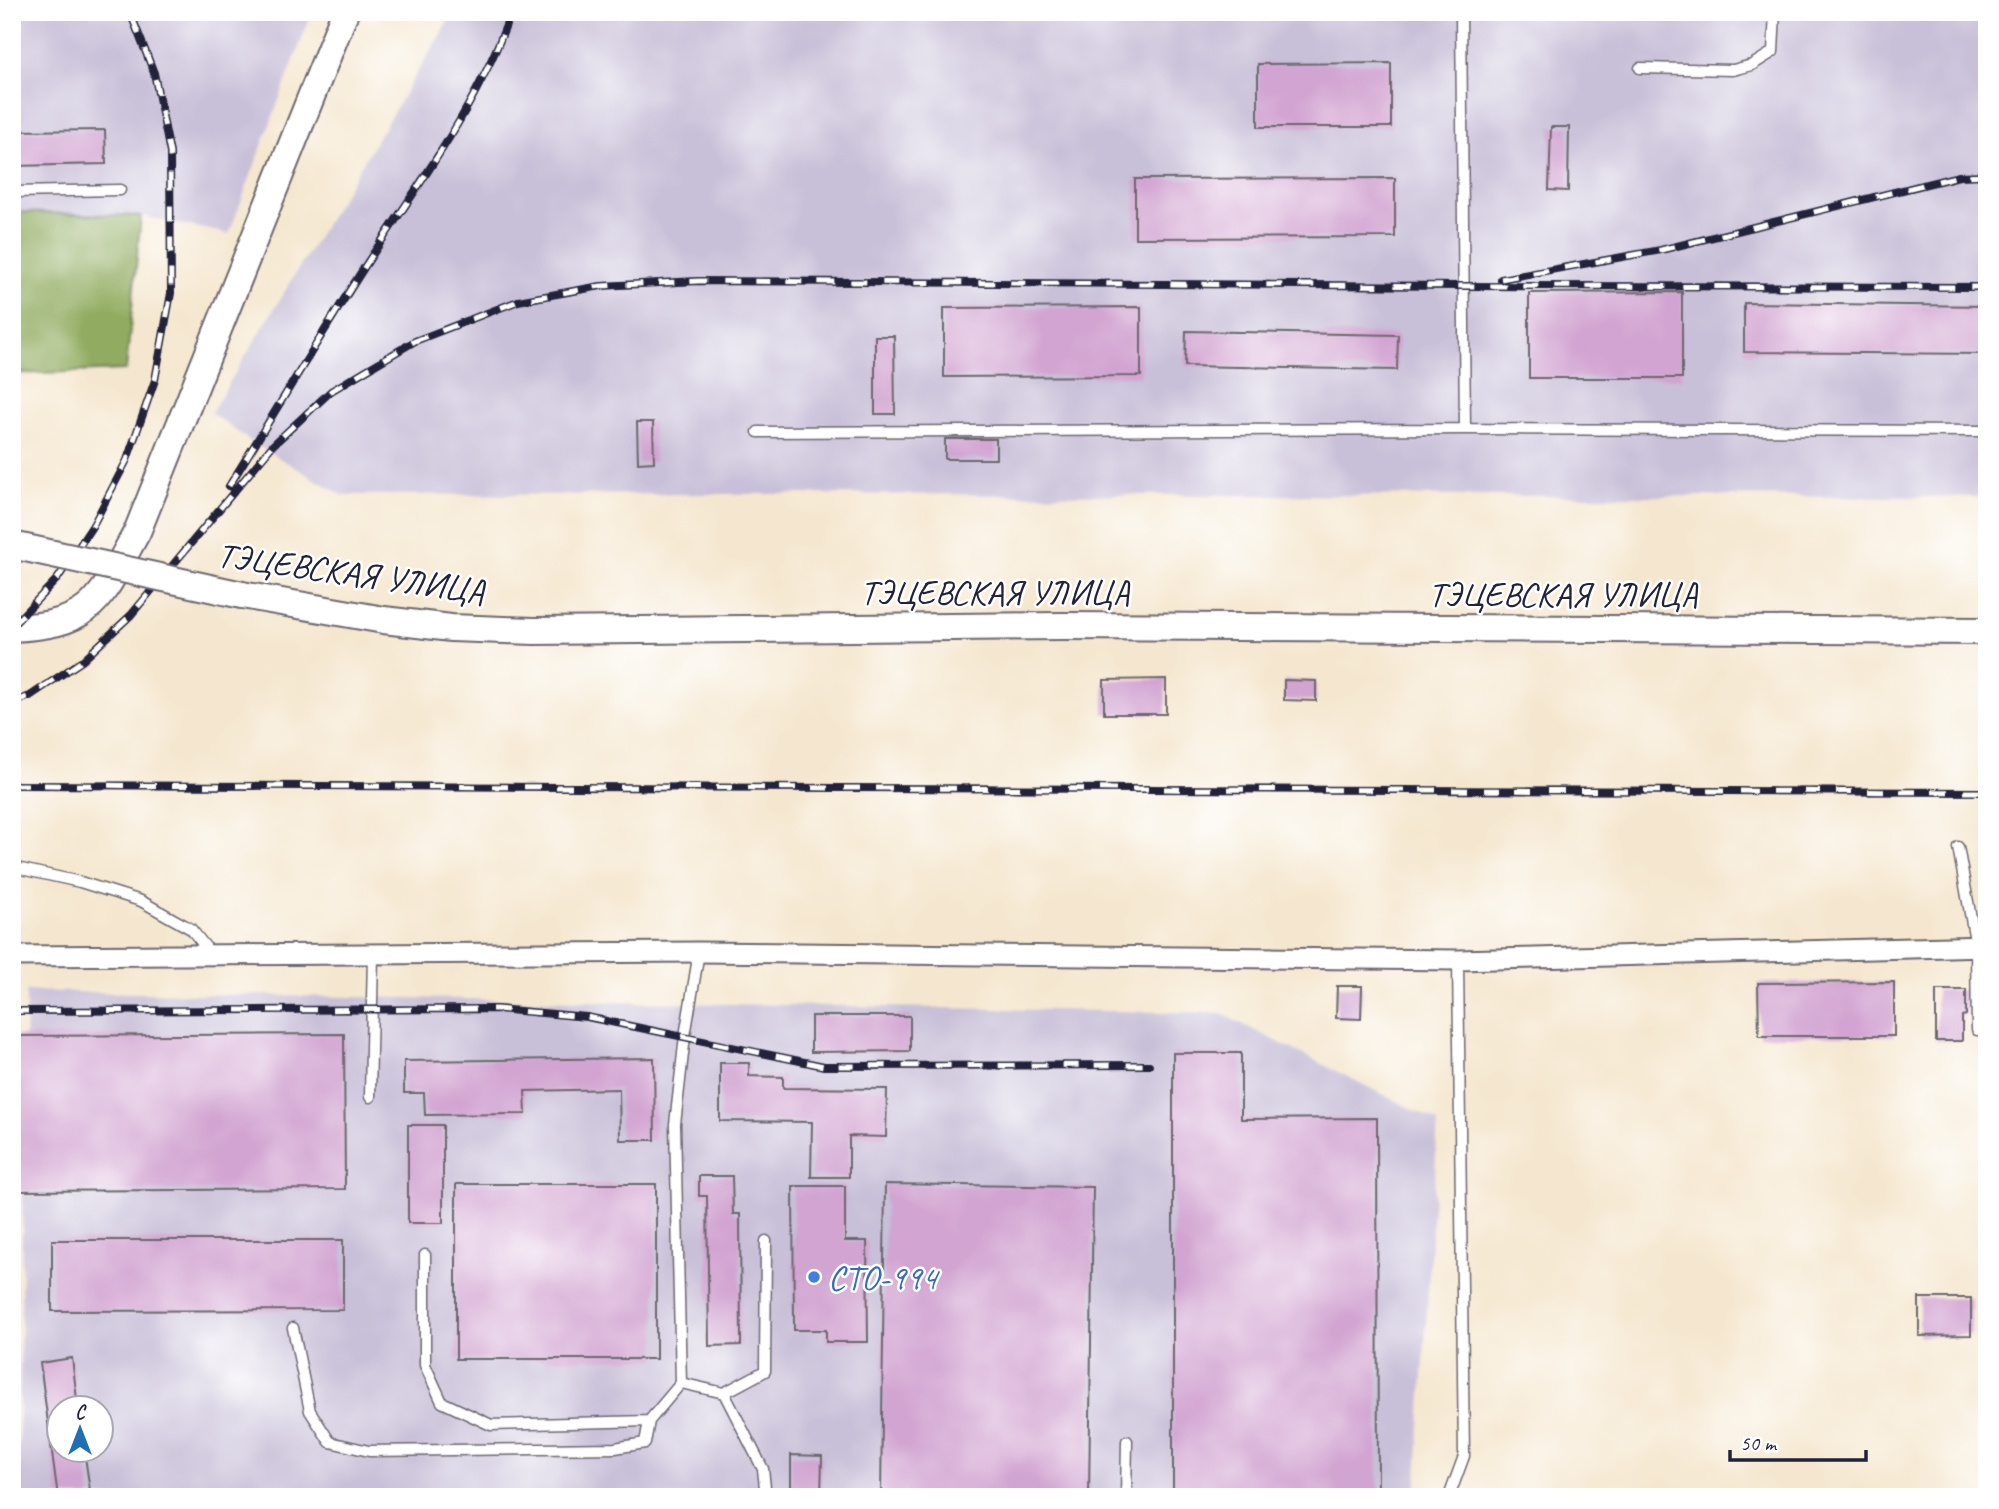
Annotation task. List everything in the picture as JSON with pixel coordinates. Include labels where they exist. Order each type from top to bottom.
[{"type":"street","points":[[12,628],[43,627],[71,619],[100,598],[137,531],[345,12]]},
{"type":"street","name":"ТЭЦЕВСКАЯ УЛИЦА","points":[[12,545],[242,595],[384,620],[451,628],[534,631],[1063,626],[1987,631]]},
{"type":"street","points":[[12,956],[699,952],[1458,960],[1982,946]]},
{"type":"lane","points":[[1461,12],[1465,429]]},
{"type":"lane","points":[[1640,68],[1733,70],[1752,65],[1773,52],[1774,12]]},
{"type":"lane","points":[[12,192],[120,190]]},
{"type":"lane","points":[[758,432],[1465,429],[1987,431]]},
{"type":"lane","points":[[1958,847],[1982,946],[1977,1030],[1987,1030]]},
{"type":"lane","points":[[12,867],[80,882],[141,901],[191,929],[212,956]]},
{"type":"lane","points":[[293,1328],[310,1411],[330,1442],[369,1451],[615,1448],[645,1443],[649,1421],[681,1384],[675,1124],[685,1036],[699,952]]},
{"type":"lane","points":[[370,1097],[373,955]]},
{"type":"lane","points":[[1449,1497],[1464,1456],[1458,960]]},
{"type":"lane","points":[[681,1384],[724,1393],[765,1371],[766,1241]]},
{"type":"lane","points":[[425,1255],[425,1364],[442,1402],[491,1425],[649,1421]]},
{"type":"lane","points":[[724,1393],[763,1469],[766,1497]]},
{"type":"lane","points":[[1126,1497],[1127,1441]]},
{"type":"shaded area","points":[[12,12],[312,12],[229,234],[141,216],[12,212]]},
{"type":"shaded area","points":[[454,12],[1987,12],[1987,497],[342,495],[250,441],[211,413]]},
{"type":"shaded area","points":[[26,991],[1220,1013],[1438,1122],[1416,1497],[18,1497]]},
{"type":"green space","points":[[12,212],[141,216],[126,370],[12,374]]},
{"type":"building","points":[[1391,63],[1391,127],[1258,127],[1258,64]]},
{"type":"building","points":[[1551,127],[1569,127],[1568,191],[1549,190]]},
{"type":"building","points":[[105,130],[106,164],[12,166],[12,131]]},
{"type":"building","points":[[1395,178],[1395,237],[1135,238],[1135,179]]},
{"type":"building","points":[[1682,292],[1682,378],[1529,378],[1529,293]]},
{"type":"building","points":[[1744,303],[1987,306],[1987,354],[1744,352]]},
{"type":"building","points":[[1141,307],[1141,376],[944,377],[944,308]]},
{"type":"building","points":[[1186,331],[1398,335],[1397,370],[1185,366]]},
{"type":"building","points":[[875,336],[894,336],[895,414],[875,414]]},
{"type":"building","points":[[637,422],[653,422],[654,462],[638,463]]},
{"type":"building","points":[[945,439],[996,439],[996,459],[945,459]]},
{"type":"building","points":[[1166,679],[1166,714],[1104,714],[1104,680]]},
{"type":"building","points":[[1284,680],[1316,681],[1316,701],[1284,700]]},
{"type":"building","points":[[1894,982],[1894,1036],[1759,1036],[1758,983]]},
{"type":"building","points":[[1337,986],[1362,986],[1361,1019],[1336,1018]]},
{"type":"building","points":[[1936,990],[1966,990],[1962,1041],[1936,1041]]},
{"type":"building","points":[[811,1016],[910,1016],[910,1051],[811,1052]]},
{"type":"building","points":[[344,1034],[345,1189],[12,1191],[12,1036]]},
{"type":"building","points":[[1173,1053],[1241,1053],[1241,1119],[1377,1118],[1378,1497],[1173,1497]]},
{"type":"building","points":[[654,1058],[655,1140],[620,1140],[619,1089],[525,1091],[526,1114],[425,1115],[424,1093],[404,1093],[404,1061]]},
{"type":"building","points":[[720,1063],[749,1063],[749,1076],[783,1077],[783,1088],[887,1089],[886,1137],[849,1136],[849,1177],[811,1177],[812,1122],[720,1121]]},
{"type":"building","points":[[408,1125],[443,1125],[443,1223],[408,1223]]},
{"type":"building","points":[[699,1176],[732,1176],[733,1214],[740,1214],[741,1345],[709,1346],[707,1196],[699,1196]]},
{"type":"building","points":[[456,1184],[656,1184],[656,1359],[456,1359]]},
{"type":"building","points":[[885,1184],[1093,1187],[1089,1497],[881,1497]]},
{"type":"building","points":[[793,1186],[845,1186],[845,1241],[867,1241],[868,1342],[826,1342],[826,1330],[794,1330]]},
{"type":"building","points":[[52,1240],[343,1240],[343,1310],[52,1311]]},
{"type":"building","points":[[1919,1298],[1971,1298],[1971,1335],[1919,1336]]},
{"type":"building","points":[[72,1358],[76,1394],[46,1394],[46,1408],[40,1363]]},
{"type":"building","points":[[791,1455],[822,1456],[821,1497],[791,1497]]},
{"type":"building","points":[[54,1464],[86,1464],[91,1497],[58,1497]]},
{"type":"railway","points":[[12,626],[58,578],[93,525],[127,460],[155,380],[171,293],[170,153],[154,73],[130,12]]},
{"type":"railway","points":[[229,486],[351,288],[466,110],[498,46],[511,12]]},
{"type":"railway","points":[[1501,279],[1661,250],[1959,176],[1987,175]]},
{"type":"railway","points":[[12,703],[30,696],[82,661],[131,615],[273,445],[331,391],[415,341],[518,301],[601,286],[698,281],[1987,287]]},
{"type":"railway","points":[[12,785],[1987,792]]},
{"type":"railway","points":[[12,1011],[497,1009],[587,1017],[824,1066],[1149,1065]]},
{"type":"place","name":"СТО-994","points":[[814,1277]]}]
